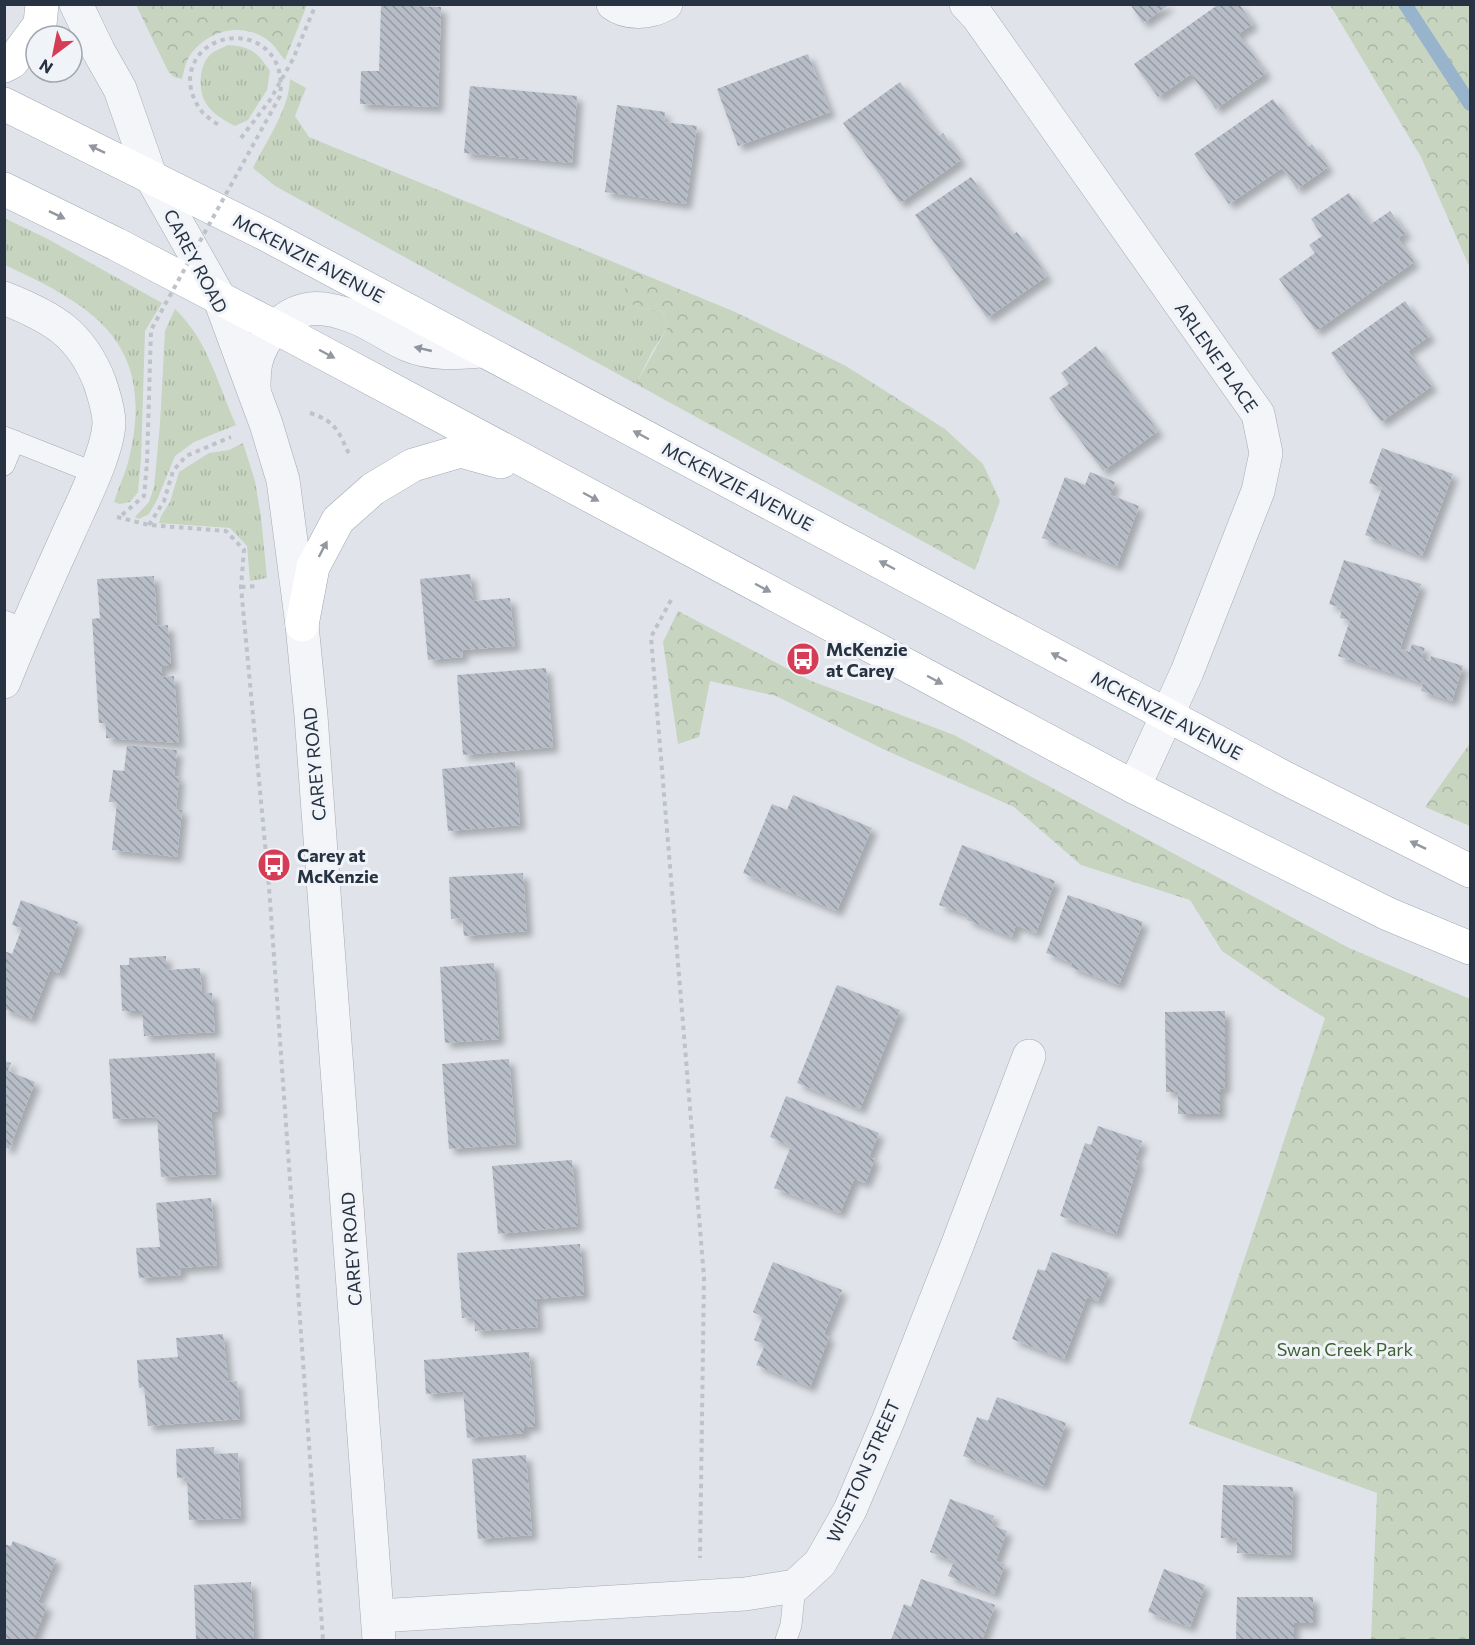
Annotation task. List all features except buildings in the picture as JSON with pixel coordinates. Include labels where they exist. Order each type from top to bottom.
[{"type":"main road","points":[[4,66],[12,62],[40,24],[42,4]]},
{"type":"main road","name":"MCKENZIE AVENUE","points":[[4,104],[266,234],[1167,716],[1470,871]]},
{"type":"main road","points":[[4,189],[219,297],[1134,787],[1388,914],[1470,948]]},
{"type":"main road","points":[[302,625],[313,567],[338,520],[373,489],[412,465],[461,451],[556,478]]},
{"type":"street","name":"CAREY ROAD","points":[[76,4],[120,89],[150,175],[219,297],[266,424],[283,480],[302,625],[321,846],[378,1628]]},
{"type":"street","points":[[613,4],[619,9],[642,13],[666,4]]},
{"type":"street","name":"ARLENE PLACE","points":[[966,4],[978,17],[1258,414],[1266,453],[1258,491],[1187,672],[1134,787]]},
{"type":"street","points":[[4,298],[56,323],[78,341],[94,368],[106,399],[109,423],[95,472],[15,625],[4,682]]},
{"type":"street","points":[[254,390],[256,362],[267,338],[275,327],[308,309],[331,310],[356,317],[409,346],[446,354],[481,351]]},
{"type":"street","name":"WISETON STREET","points":[[795,1586],[820,1563],[850,1510],[888,1420],[1029,1056]]},
{"type":"street","points":[[378,1628],[699,1596],[746,1594],[795,1586]]},
{"type":"lane","points":[[4,465],[9,439],[95,472]]},
{"type":"lane","points":[[786,1641],[795,1586]]},
{"type":"path","points":[[241,138],[270,100],[282,79],[316,4]]},
{"type":"path","points":[[117,517],[126,513],[144,496],[151,330],[280,96],[282,83],[279,68],[265,47],[252,40],[232,39],[213,44],[195,61],[190,86],[195,101],[204,114],[222,127]]},
{"type":"path","points":[[310,413],[328,419],[340,435],[350,457]]},
{"type":"path","points":[[148,525],[164,501],[172,471],[186,456],[240,433]]},
{"type":"path","points":[[109,515],[148,525],[226,531],[244,550],[242,587],[269,887],[323,1641]]},
{"type":"path","points":[[242,587],[259,586]]},
{"type":"path","points":[[671,600],[651,637],[704,1276],[699,1596]]},
{"type":"green space","points":[[136,5],[307,5],[285,60],[272,44],[260,35],[249,31],[226,31],[205,40],[196,48],[188,59],[182,79],[174,77],[168,71]]},
{"type":"green space","points":[[1330,5],[1470,5],[1470,268],[1421,157]]},
{"type":"green space","points":[[228,45],[243,47],[253,52],[270,71],[267,90],[248,120],[235,126],[213,112],[208,106],[204,100],[201,85],[202,69],[207,58]]},
{"type":"green space","points":[[290,79],[306,88],[295,116],[309,137],[628,268],[625,277],[636,308],[663,311],[667,328],[636,384],[275,186],[253,168],[286,102]]},
{"type":"green space","points":[[4,218],[46,238],[162,303],[145,331],[141,459],[138,492],[130,502],[120,504],[114,502],[129,460],[135,416],[134,383],[125,356],[110,333],[90,314],[66,296],[5,265]]},
{"type":"green space","points":[[628,268],[733,311],[846,366],[945,429],[983,464],[1000,501],[975,570],[636,384],[667,328],[663,311],[636,308],[625,296],[625,277]]},
{"type":"green space","points":[[175,309],[186,321],[204,349],[236,425],[194,442],[175,456],[149,514],[139,519],[135,517],[149,502],[154,487],[165,331]]},
{"type":"green space","points":[[243,443],[255,481],[267,578],[250,581],[247,546],[230,528],[159,523],[170,502],[179,472],[209,453],[229,450]]},
{"type":"green space","name":"Swan Creek Park","points":[[678,611],[809,680],[954,735],[1349,948],[1470,999],[1470,1640],[1371,1640],[1377,1493],[1189,1424],[1325,1018],[1222,951],[1190,900],[1081,865],[1014,807],[883,749],[776,696],[710,681],[699,737],[678,744],[663,642]]},
{"type":"green space","points":[[1470,743],[1470,826],[1425,807]]},
{"type":"waterway","points":[[1405,4],[1470,104]]},
{"type":"place","name":"McKenzie at Carey","points":[[803,659]]},
{"type":"place","name":"Carey at McKenzie","points":[[274,865]]}]
